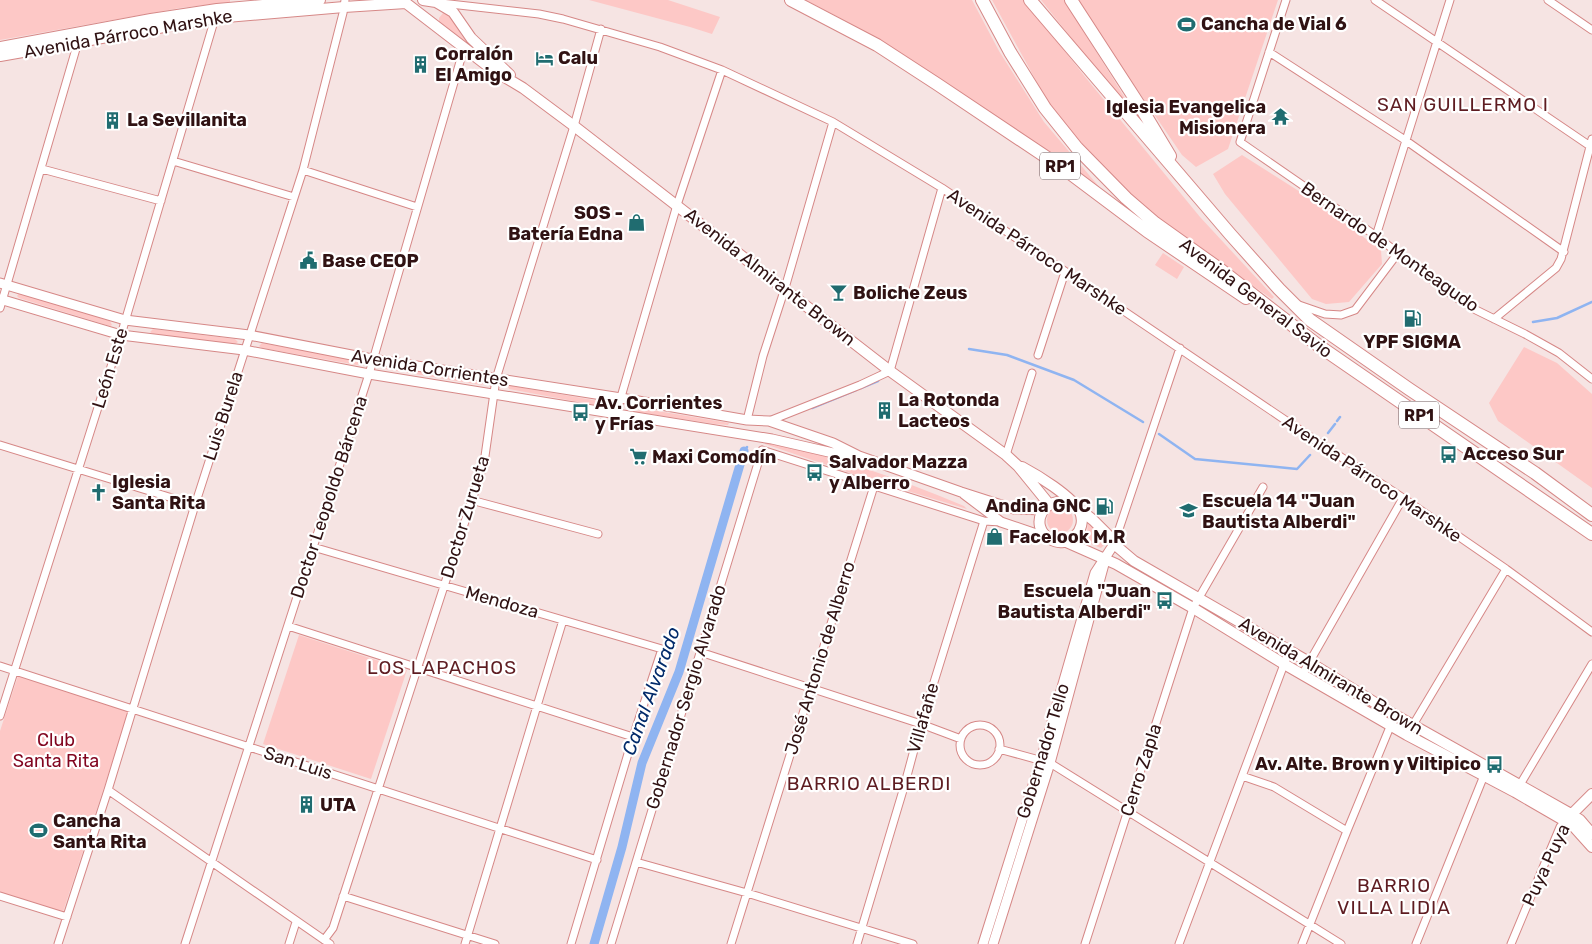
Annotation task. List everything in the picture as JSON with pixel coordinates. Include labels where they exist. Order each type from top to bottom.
[{"type":"highway","name":"RP1","points":[[791,0],[849,29],[905,63],[1067,171],[1205,272],[1319,346]]},
{"type":"highway","name":"Avenida General Savio","points":[[982,0],[1032,89],[1058,126],[1114,187],[1155,223],[1221,270],[1319,346],[1592,534]]},
{"type":"highway","points":[[1030,0],[1187,184]]},
{"type":"highway","points":[[1071,0],[1187,184]]},
{"type":"highway","name":"Avenida General Savio","points":[[1187,184],[1290,301],[1321,329],[1535,473],[1592,515]]},
{"type":"highway","points":[[1535,473],[1592,505]]},
{"type":"highway","points":[[1518,484],[1592,544]]},
{"type":"main road","name":"Avenida Párroco Marshke","points":[[0,47],[151,19],[217,9],[320,0]]},
{"type":"main road","name":"Avenida Párroco Marshke","points":[[423,0],[436,2]]},
{"type":"main road","name":"Avenida Párroco Marshke","points":[[0,56],[215,18],[344,3],[404,2]]},
{"type":"main road","points":[[404,2],[493,70],[523,88]]},
{"type":"main road","points":[[436,2],[453,12],[471,38],[523,88]]},
{"type":"main road","points":[[441,30],[436,24],[436,16],[439,12],[446,9]]},
{"type":"main road","name":"Avenida Almirante Brown","points":[[523,88],[785,288],[890,371],[1006,455],[1018,466],[1050,484],[1093,520],[1114,544],[1134,561],[1308,662],[1486,770],[1568,817],[1580,820],[1592,834]]},
{"type":"main road","points":[[1018,466],[1046,507]]},
{"type":"main road","points":[[1059,501],[1075,505],[1082,520],[1079,532],[1070,540],[1064,542],[1048,538],[1040,528],[1040,518],[1046,507],[1059,501]]},
{"type":"main road","name":"Avenida Almirante Brown","points":[[1064,542],[1105,559],[1193,608],[1406,735],[1486,770]]},
{"type":"main road","name":"Puya Puya","points":[[1568,817],[1592,794]]},
{"type":"main road","name":"Avenida Almirante Brown","points":[[1568,817],[1574,827],[1592,847]]},
{"type":"street","points":[[1286,0],[1269,52],[1405,140],[1564,252]]},
{"type":"street","points":[[1375,0],[1590,146]]},
{"type":"street","points":[[1376,236],[1450,0]]},
{"type":"street","points":[[1548,0],[1592,30]]},
{"type":"street","name":"Avenida Párroco Marshke","points":[[436,2],[539,14],[601,29],[660,47],[722,70],[833,122],[942,188],[1403,498],[1506,569],[1592,632]]},
{"type":"street","name":"Luis Burela","points":[[58,944],[108,790],[244,350],[303,170],[344,3]]},
{"type":"street","name":"León Este","points":[[0,716],[121,335],[215,18]]},
{"type":"street","name":"Doctor Zurueta","points":[[327,942],[484,464],[496,379],[574,126],[601,29]]},
{"type":"street","points":[[1,303],[3,284],[42,169],[78,42]]},
{"type":"street","name":"Doctor Leopoldo Bárcena","points":[[185,944],[369,374],[464,48]]},
{"type":"street","name":"Bernardo de Monteagudo","points":[[1269,52],[1240,142],[1376,236],[1452,294],[1494,319],[1559,353],[1592,379]]},
{"type":"street","points":[[616,414],[677,205],[722,70]]},
{"type":"street","points":[[747,420],[763,356],[785,288],[833,122]]},
{"type":"street","points":[[1494,319],[1556,268],[1562,259],[1592,138]]},
{"type":"street","points":[[173,161],[294,197]]},
{"type":"street","points":[[42,169],[161,201]]},
{"type":"street","points":[[303,170],[417,207]]},
{"type":"street","points":[[769,421],[890,371],[942,188]]},
{"type":"street","points":[[1290,301],[1320,313],[1341,315],[1355,310],[1398,253]]},
{"type":"street","points":[[1038,355],[1065,272]]},
{"type":"street","name":"Avenida Corrientes","points":[[3,284],[125,320],[249,335],[372,359],[747,420],[769,421],[832,443],[858,456],[1014,509],[1046,507]]},
{"type":"street","name":"Avenida Corrientes","points":[[1,303],[121,335],[244,350],[369,374],[757,436],[858,456]]},
{"type":"street","name":"Gobernador Tello","points":[[993,944],[1046,762],[1095,573],[1114,544],[1180,348]]},
{"type":"street","points":[[1006,455],[1032,374]]},
{"type":"street","points":[[757,436],[762,450],[984,521],[1001,522]]},
{"type":"street","points":[[0,445],[195,505]]},
{"type":"street","name":"Gobernador Sergio Alvarado","points":[[611,944],[762,450]]},
{"type":"street","name":"José Antonio de Alberro","points":[[731,944],[874,486]]},
{"type":"street","name":"Cerro Zapla","points":[[1085,944],[1193,608],[1263,487]]},
{"type":"street","name":"Avenida Corrientes","points":[[961,492],[1001,522],[1048,538]]},
{"type":"street","points":[[1302,674],[1403,498]]},
{"type":"street","points":[[471,500],[598,534]]},
{"type":"street","name":"Villafañe","points":[[857,944],[904,787],[920,724],[984,521]]},
{"type":"street","name":"Mendoza","points":[[313,547],[662,649],[633,736]]},
{"type":"street","points":[[1406,735],[1506,569]]},
{"type":"street","points":[[465,944],[563,620]]},
{"type":"street","points":[[288,626],[633,736],[571,944]]},
{"type":"street","points":[[1179,944],[1289,651]]},
{"type":"street","points":[[700,652],[961,739]]},
{"type":"street","points":[[1518,788],[1592,664]]},
{"type":"street","name":"San Luis","points":[[0,666],[597,860]]},
{"type":"street","points":[[1302,944],[1395,715]]},
{"type":"street","points":[[974,726],[987,727],[997,736],[999,749],[997,755],[987,764],[974,764],[964,757],[961,751],[961,739],[964,733],[974,726]]},
{"type":"street","points":[[999,749],[1046,762],[1310,923],[1341,944]]},
{"type":"street","name":"Gobernador Tello","points":[[983,944],[1046,762]]},
{"type":"street","points":[[1416,944],[1486,770]]},
{"type":"street","points":[[1242,776],[1274,787],[1347,830]]},
{"type":"street","points":[[108,790],[327,942]]},
{"type":"street","name":"Puya Puya","points":[[1511,944],[1560,827],[1568,817]]},
{"type":"street","points":[[636,862],[747,893],[913,944]]},
{"type":"street","points":[[0,896],[67,917]]},
{"type":"street","points":[[343,896],[495,944]]},
{"type":"street","points":[[289,944],[296,922]]},
{"type":"green space","points":[[0,0],[230,0],[230,2],[180,8],[0,40]]},
{"type":"green space","points":[[589,0],[668,0],[720,17],[712,34]]},
{"type":"green space","points":[[805,0],[972,0],[999,51],[1044,122],[1101,189],[919,65],[844,20]]},
{"type":"green space","points":[[992,0],[1024,0],[1200,217],[1274,297],[1272,299],[1141,206],[1076,138],[1046,99]]},
{"type":"green space","points":[[1041,0],[1064,0],[1145,130]]},
{"type":"green space","points":[[1078,0],[1278,0],[1228,149],[1196,167],[1182,155]]},
{"type":"green space","points":[[443,13],[450,16],[466,40],[489,61],[439,22],[439,18]]},
{"type":"green space","points":[[1242,155],[1316,202],[1381,250],[1382,264],[1349,302],[1326,304],[1312,299],[1225,194],[1213,174]]},
{"type":"green space","points":[[1163,253],[1184,267],[1177,279],[1155,265]]},
{"type":"green space","points":[[19,293],[110,321],[112,325],[110,326],[19,298],[17,296]]},
{"type":"green space","points":[[153,329],[235,339],[238,342],[235,344],[153,334],[150,332]]},
{"type":"green space","points":[[262,343],[357,360],[359,364],[262,348],[259,346]]},
{"type":"green space","points":[[1524,347],[1557,363],[1592,394],[1592,488],[1498,421],[1489,403]]},
{"type":"green space","points":[[383,367],[400,369],[401,367],[482,381],[483,384],[385,369]]},
{"type":"green space","points":[[507,385],[605,402],[607,405],[605,407],[509,389]]},
{"type":"green space","points":[[630,409],[637,411],[646,409],[729,423],[728,425],[715,424],[630,411]]},
{"type":"green space","points":[[765,442],[816,454],[891,477],[964,506],[967,509],[871,480],[765,444]]},
{"type":"green space","points":[[1060,507],[1070,510],[1073,520],[1070,530],[1060,533],[1050,530],[1047,520],[1050,510]]},
{"type":"green space","points":[[1088,522],[1102,535],[1105,544],[1101,548],[1081,540],[1087,532]]},
{"type":"green space","points":[[299,635],[407,670],[371,779],[263,744]]},
{"type":"green space","name":"Club Santa Rita","points":[[18,676],[129,711],[63,912],[0,894],[0,731]]},
{"type":"waterway","points":[[1533,322],[1557,318],[1592,302]]},
{"type":"waterway","points":[[969,349],[1007,355],[1074,380],[1143,422]]},
{"type":"waterway","points":[[861,388],[878,381]]},
{"type":"waterway","points":[[812,408],[856,390]]},
{"type":"waterway","points":[[1337,421],[1340,417]]},
{"type":"waterway","points":[[1328,433],[1335,424]]},
{"type":"waterway","points":[[1159,434],[1195,459],[1297,469],[1310,455]]},
{"type":"waterway","name":"Canal Alvarado","points":[[744,451],[747,447]]},
{"type":"waterway","name":"Canal Alvarado","points":[[594,944],[622,847],[642,763],[679,672],[744,451]]},
{"type":"place","name":"Cancha de Vial 6","points":[[1187,24]]},
{"type":"place","name":"Calu","points":[[544,58]]},
{"type":"place","name":"Corralón El Amigo","points":[[421,64]]},
{"type":"place","name":"Iglesia Evangelica Misionera","points":[[1280,117]]},
{"type":"place","name":"La Sevillanita","points":[[113,120]]},
{"type":"place","name":"SOS - Batería Edna","points":[[637,223]]},
{"type":"place","name":"Base CEOP","points":[[308,261]]},
{"type":"place","name":"Boliche Zeus","points":[[839,293]]},
{"type":"place","name":"YPF SIGMA","points":[[1412,319]]},
{"type":"place","name":"La Rotonda Lacteos","points":[[884,410]]},
{"type":"place","name":"Av. Corrientes y Frías","points":[[581,413]]},
{"type":"place","name":"Acceso Sur","points":[[1449,454]]},
{"type":"place","name":"Maxi Comodín","points":[[638,457]]},
{"type":"place","name":"Salvador Mazza y Alberro","points":[[815,472]]},
{"type":"place","name":"Iglesia Santa Rita","points":[[98,492]]},
{"type":"place","name":"Andina GNC","points":[[1105,506]]},
{"type":"place","name":"Escuela 14 \"Juan Bautista Alberdi\"","points":[[1188,511]]},
{"type":"place","name":"Facelook M.R","points":[[995,537]]},
{"type":"place","name":"Escuela \"Juan Bautista Alberdi\"","points":[[1165,601]]},
{"type":"place","name":"Av. Alte. Brown y Viltipico","points":[[1495,764]]},
{"type":"place","name":"UTA","points":[[306,805]]},
{"type":"place","name":"Cancha Santa Rita","points":[[39,831]]},
{"type":"district","name":"SAN GUILLERMO I","points":[[1463,104]]},
{"type":"district","name":"LOS LAPACHOS","points":[[442,667]]},
{"type":"district","name":"BARRIO ALBERDI","points":[[869,783]]},
{"type":"district","name":"BARRIO VILLA LIDIA","points":[[1394,896]]}]
